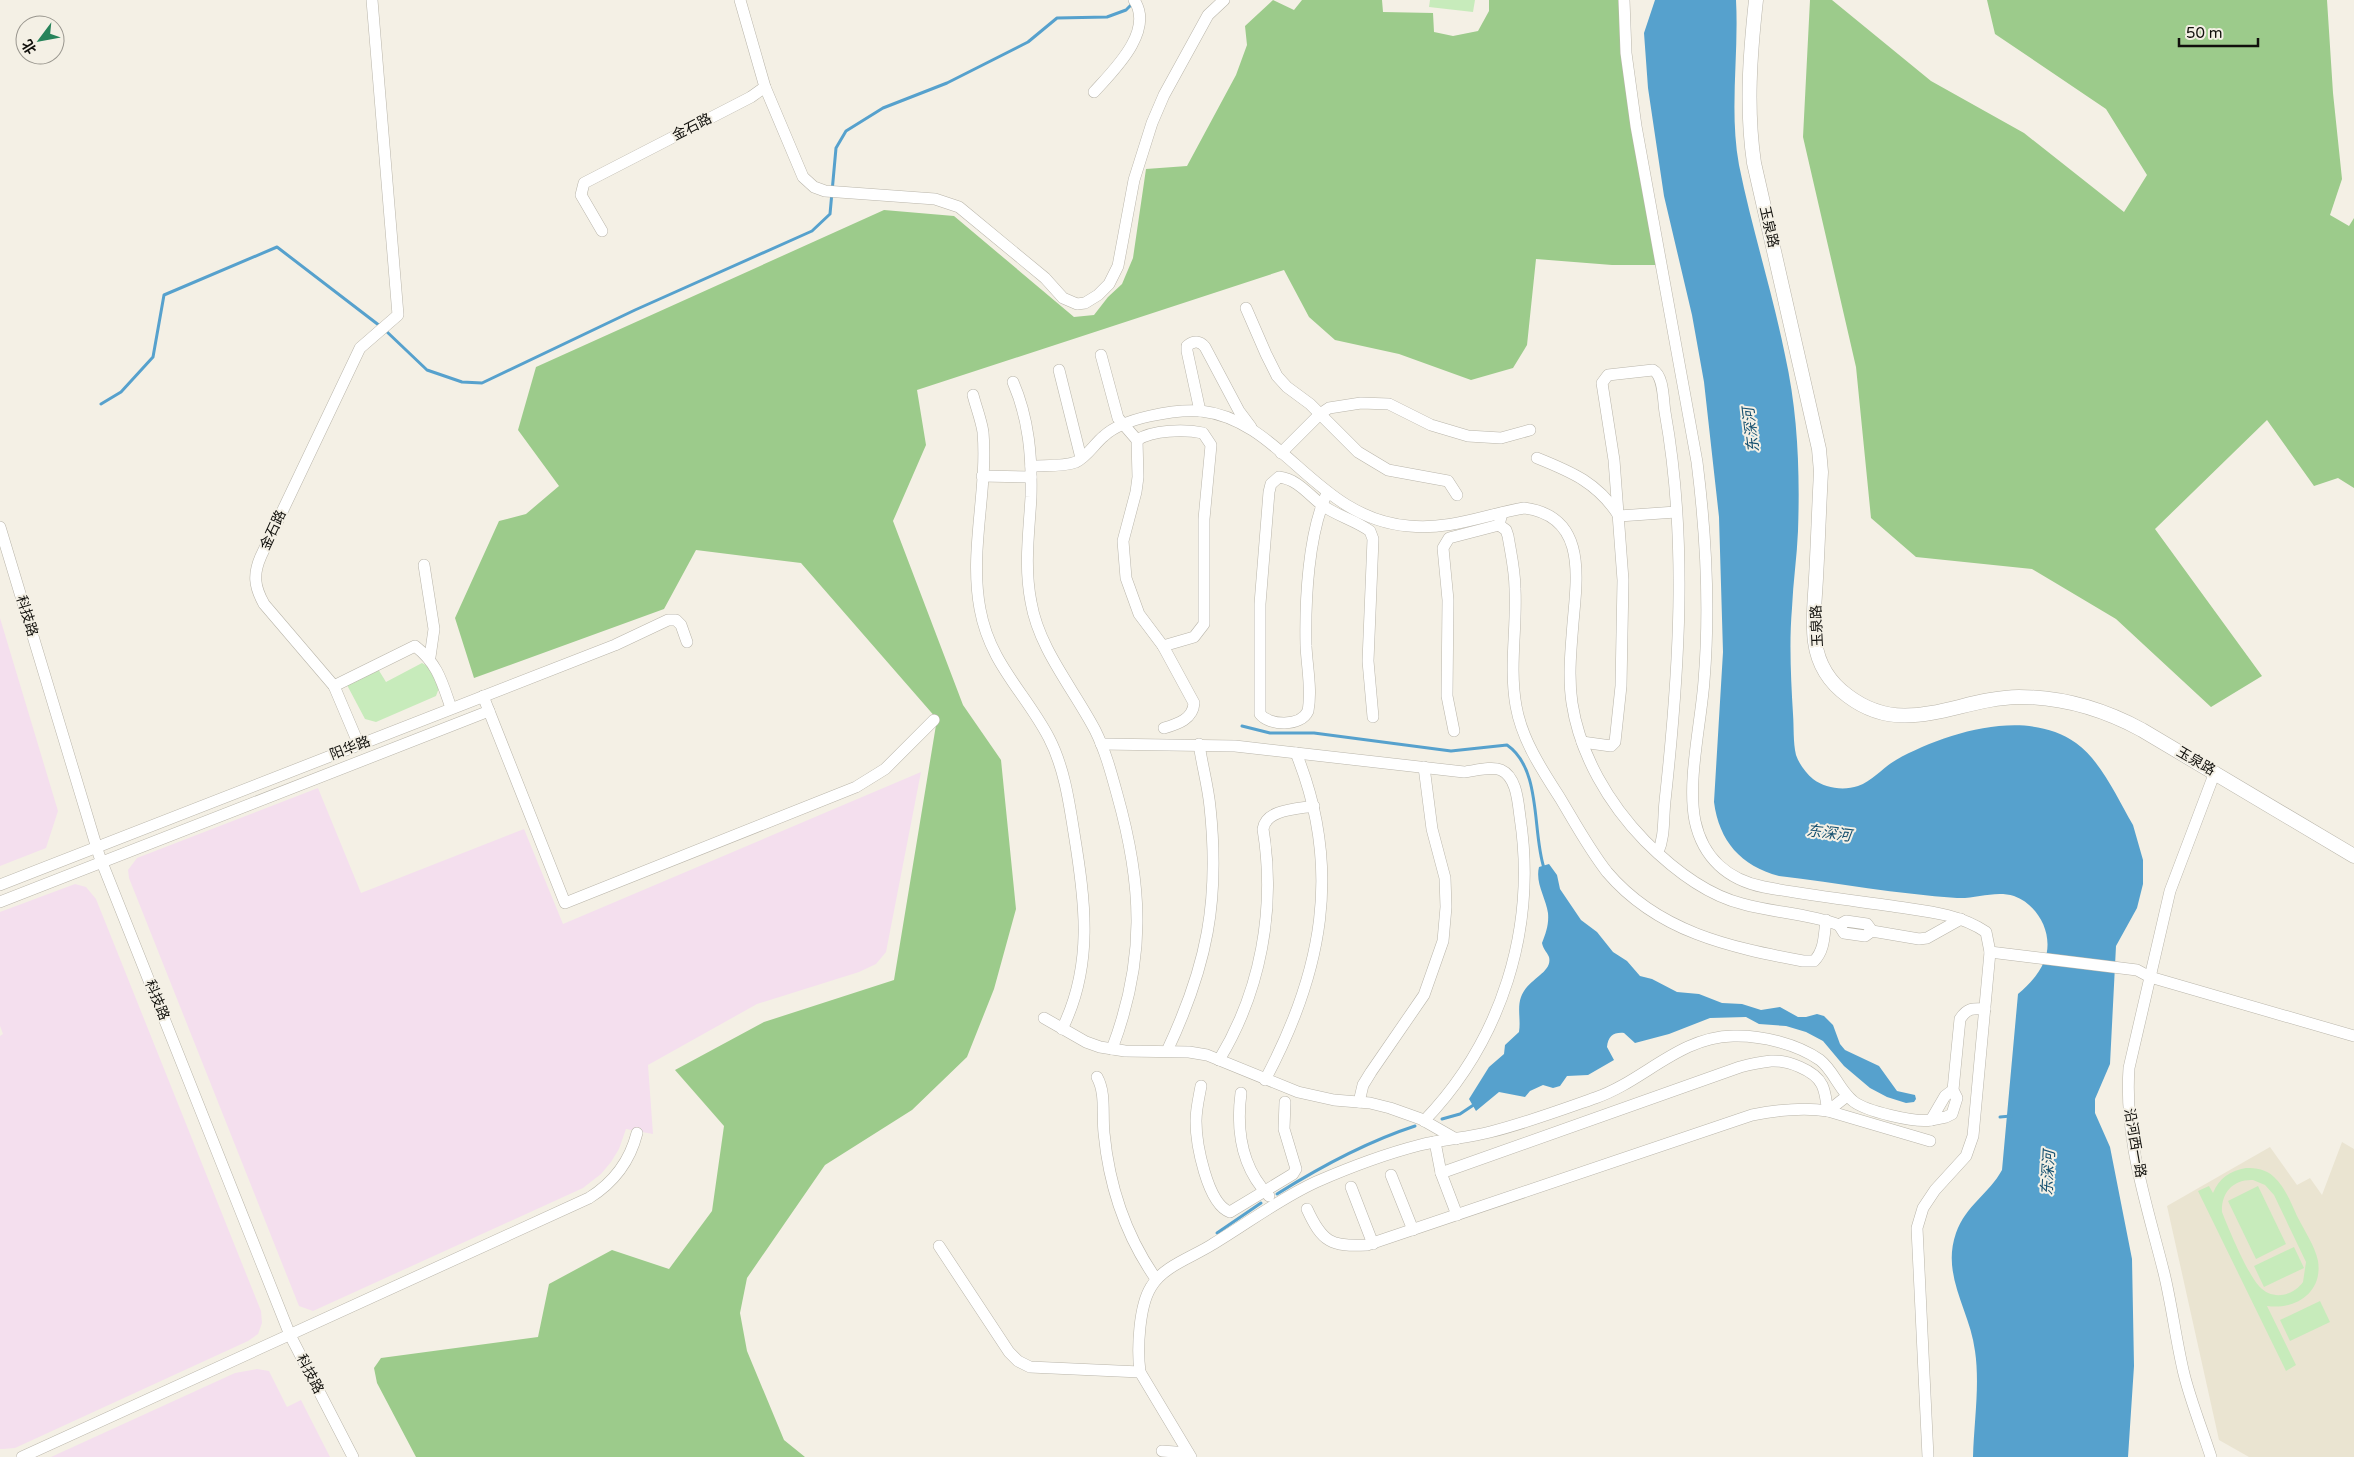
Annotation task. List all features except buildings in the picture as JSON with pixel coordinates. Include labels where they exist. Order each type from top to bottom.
[{"type":"street","name":"金石路","points":[[360,745],[334,686],[264,604],[254,579],[256,567],[360,348],[398,315],[372,0]]},
{"type":"street","points":[[740,0],[765,87],[803,177],[814,187],[837,193],[936,199],[947,202],[969,216],[1026,265],[1045,278],[1063,298],[1078,304],[1092,300],[1104,290],[1118,266],[1134,180],[1155,116],[1208,15],[1224,0]]},
{"type":"street","points":[[1624,0],[1632,99],[1697,462],[1701,497],[1706,572],[1706,640],[1704,680],[1693,788],[1696,822],[1701,838],[1717,864],[1726,873],[1750,884],[1943,914],[1974,924],[1986,932],[1990,952],[1973,1136],[1966,1156],[1935,1190],[1923,1208],[1918,1228],[1928,1457]]},
{"type":"street","name":"玉泉路","points":[[1756,0],[1748,82],[1750,139],[1819,449],[1821,472],[1814,626],[1820,662],[1829,677],[1841,691],[1855,702],[1870,710],[1891,716],[1925,715],[1995,699],[2028,698],[2071,701],[2116,716],[2354,856]]},
{"type":"street","points":[[1094,92],[1131,48],[1139,24],[1136,3]]},
{"type":"street","name":"金石路","points":[[602,231],[581,195],[584,183],[751,97],[765,87]]},
{"type":"street","points":[[1246,308],[1277,376],[1287,387],[1310,404],[1338,434],[1373,462],[1400,474],[1448,481],[1457,495]]},
{"type":"street","points":[[1200,411],[1187,351],[1187,346],[1196,342],[1201,342],[1205,347],[1239,411],[1256,433]]},
{"type":"street","points":[[1100,354],[1118,418],[1137,440],[1138,477],[1123,541],[1124,565],[1131,597],[1139,614],[1163,646],[1194,703],[1189,717],[1164,728]]},
{"type":"street","points":[[1059,370],[1081,458]]},
{"type":"street","points":[[1582,742],[1611,746],[1617,735],[1623,580],[1614,460],[1602,383],[1608,375],[1653,370],[1659,377],[1669,433],[1676,512],[1676,675],[1663,840],[1658,852]]},
{"type":"street","points":[[1013,382],[1025,417],[1031,472],[1026,564],[1031,604],[1042,638],[1102,744],[1122,813],[1138,908],[1134,963],[1122,1023],[1112,1050]]},
{"type":"street","points":[[973,395],[983,431],[976,571],[984,628],[1000,663],[1041,723],[1055,748],[1071,813],[1083,890],[1086,933],[1083,969],[1074,1002],[1062,1029]]},
{"type":"street","points":[[1281,453],[1320,414],[1329,408],[1343,405],[1376,402],[1388,404],[1431,425],[1468,436],[1502,438],[1530,430]]},
{"type":"street","points":[[982,476],[1031,472],[1070,463],[1081,458],[1104,435],[1123,424],[1163,414],[1200,411],[1228,418],[1256,433],[1327,493],[1366,516],[1408,526],[1450,526],[1524,508],[1536,510],[1559,521],[1569,536],[1576,572],[1570,673],[1572,703],[1582,742],[1600,781],[1615,805],[1631,825],[1658,852],[1676,868],[1720,896],[1741,904],[1815,916],[1839,925],[1846,921],[1867,924],[1872,931],[1919,939],[1927,938],[1961,920]]},
{"type":"street","points":[[1137,440],[1152,433],[1195,432],[1203,433],[1211,445],[1204,520],[1204,624],[1194,637],[1163,646]]},
{"type":"street","points":[[1537,458],[1569,471],[1596,487],[1608,498],[1619,516]]},
{"type":"street","points":[[1327,493],[1322,505],[1315,530],[1306,618],[1308,712],[1300,720],[1271,722],[1264,720],[1258,706],[1260,604],[1271,484],[1279,477],[1288,478],[1322,505],[1362,525],[1370,532],[1373,539],[1368,661],[1373,717]]},
{"type":"street","points":[[1619,516],[1676,512]]},
{"type":"street","points":[[1499,525],[1502,513]]},
{"type":"street","points":[[1499,525],[1506,530],[1508,536],[1515,588],[1512,660],[1516,705],[1520,724],[1540,766],[1590,848],[1607,871],[1627,892],[1651,912],[1678,927],[1734,947],[1803,961],[1814,961],[1820,955],[1826,920]]},
{"type":"street","points":[[1454,731],[1447,688],[1448,600],[1443,548],[1449,538],[1499,525]]},
{"type":"street","name":"科技路","points":[[0,527],[102,862],[290,1335],[353,1457]]},
{"type":"street","points":[[424,564],[434,628],[430,658]]},
{"type":"street","name":"阳华路","points":[[0,885],[615,645],[668,620],[676,620],[681,625],[686,642]]},
{"type":"street","points":[[334,686],[415,646],[430,658],[438,671],[451,708]]},
{"type":"street","points":[[483,696],[566,902],[856,787],[885,769],[934,720]]},
{"type":"street","name":"阳华路","points":[[0,902],[489,711]]},
{"type":"street","points":[[1102,744],[1199,744],[1464,772],[1499,769],[1507,773],[1517,794],[1523,842],[1524,877],[1519,942],[1499,1007],[1476,1055],[1442,1100],[1424,1120]]},
{"type":"street","points":[[1167,1051],[1188,1002],[1203,958],[1213,903],[1212,835],[1206,780],[1199,744]]},
{"type":"street","points":[[1265,1080],[1296,1016],[1311,968],[1318,935],[1323,877],[1321,846],[1314,806],[1296,753]]},
{"type":"street","points":[[1359,1102],[1363,1086],[1371,1072],[1424,994],[1443,941],[1446,907],[1445,878],[1432,829],[1424,767]]},
{"type":"street","name":"沿河西一路","points":[[2211,1457],[2184,1374],[2171,1301],[2134,1154],[2128,1112],[2130,1068],[2170,891],[2214,772]]},
{"type":"street","points":[[1219,1060],[1241,1018],[1262,947],[1269,896],[1268,865],[1262,829],[1264,822],[1271,815],[1314,806]]},
{"type":"street","points":[[1990,952],[2137,970],[2150,976],[2354,1036]]},
{"type":"street","points":[[1190,1455],[1140,1372],[1138,1356],[1145,1301],[1156,1279],[1276,1203],[1315,1182],[1420,1145],[1456,1139],[1519,1124],[1602,1095],[1622,1086],[1692,1044],[1713,1038],[1750,1036],[1802,1051],[1823,1062],[1848,1096],[1862,1106],[1916,1121],[1931,1120],[1945,1096],[1953,1090],[1960,1019],[1964,1012],[1972,1008],[1985,1009]]},
{"type":"street","points":[[1044,1018],[1086,1042],[1112,1050],[1189,1052],[1219,1060],[1265,1080],[1307,1094],[1390,1108],[1424,1120],[1456,1139]]},
{"type":"street","points":[[1441,1172],[1759,1062],[1774,1060],[1787,1063],[1817,1077],[1822,1084],[1828,1111]]},
{"type":"street","points":[[1097,1076],[1102,1091],[1104,1133],[1113,1184],[1129,1232],[1156,1279]]},
{"type":"street","points":[[1201,1086],[1196,1122],[1198,1146],[1208,1180],[1220,1206],[1230,1212],[1293,1174],[1296,1169],[1284,1128],[1285,1102]]},
{"type":"street","points":[[1241,1093],[1238,1128],[1241,1145],[1254,1177],[1276,1203]]},
{"type":"street","points":[[1828,1111],[1848,1096]]},
{"type":"street","points":[[1307,1209],[1317,1230],[1325,1239],[1335,1244],[1349,1246],[1373,1244],[1752,1114],[1788,1110],[1828,1111],[1930,1141]]},
{"type":"street","points":[[22,1457],[589,1198],[620,1170],[629,1155],[636,1133]]},
{"type":"street","points":[[1435,1142],[1441,1172],[1457,1215]]},
{"type":"street","points":[[1391,1174],[1413,1230]]},
{"type":"street","points":[[1351,1187],[1373,1244]]},
{"type":"street","points":[[940,1246],[1009,1352],[1018,1361],[1030,1367],[1140,1372]]},
{"type":"street","points":[[1162,1451],[1190,1455]]},
{"type":"shaded area","points":[[0,618],[58,811],[46,848],[0,866]]},
{"type":"shaded area","points":[[921,772],[886,952],[876,964],[859,972],[757,1004],[648,1065],[653,1134],[626,1129],[619,1149],[611,1162],[601,1174],[583,1188],[313,1311],[299,1306],[129,878],[128,870],[137,858],[318,788],[361,893],[524,829],[563,924]]},
{"type":"shaded area","points":[[75,884],[86,887],[96,899],[261,1311],[262,1323],[258,1334],[248,1341],[15,1448],[0,1449],[0,1036],[3,1034],[0,1026],[0,912]]},
{"type":"shaded area","points":[[2342,1142],[2354,1149],[2354,1457],[2249,1457],[2219,1440],[2167,1206],[2270,1147],[2297,1185],[2310,1178],[2322,1195]]},
{"type":"shaded area","points":[[257,1369],[269,1371],[287,1407],[301,1400],[330,1457],[51,1457],[235,1373]]},
{"type":"green space","points":[[1273,0],[1294,10],[1302,0],[1382,0],[1383,12],[1433,13],[1434,32],[1453,36],[1478,31],[1489,11],[1489,0],[1620,0],[1658,265],[1612,265],[1536,259],[1527,345],[1513,368],[1471,380],[1399,354],[1335,340],[1309,317],[1284,270],[917,390],[926,445],[893,521],[963,705],[1001,760],[1016,909],[994,989],[967,1057],[912,1110],[825,1165],[747,1278],[740,1313],[747,1351],[784,1440],[805,1457],[416,1457],[377,1383],[374,1368],[381,1358],[538,1337],[549,1284],[612,1250],[669,1269],[712,1211],[724,1126],[675,1070],[764,1022],[894,980],[937,719],[801,563],[696,550],[664,609],[474,678],[455,618],[499,521],[526,514],[559,486],[518,430],[536,367],[884,210],[954,216],[1074,317],[1094,315],[1108,297],[1122,284],[1133,258],[1146,169],[1187,166],[1236,75],[1247,45],[1245,26]]},
{"type":"green space","points":[[1430,0],[1475,0],[1473,12],[1429,7]]},
{"type":"green space","points":[[1810,0],[1832,0],[1931,81],[2024,133],[2124,212],[2147,175],[2106,109],[1995,34],[1987,0],[2327,0],[2333,93],[2342,179],[2330,215],[2349,226],[2354,218],[2354,488],[2338,478],[2314,486],[2267,420],[2155,529],[2262,676],[2211,707],[2116,619],[2032,569],[1916,557],[1871,518],[1856,367],[1803,137]]},
{"type":"green space","points":[[422,663],[429,667],[439,688],[436,696],[376,722],[365,719],[347,685],[378,669],[386,682]]},
{"type":"green space","points":[[2253,1168],[2268,1172],[2278,1181],[2317,1255],[2318,1272],[2316,1282],[2305,1297],[2287,1305],[2267,1306],[2296,1365],[2286,1371],[2198,1191],[2209,1186],[2213,1193],[2222,1179],[2240,1169]],"holes":[[[2246,1180],[2253,1180],[2265,1185],[2274,1195],[2306,1262],[2303,1282],[2294,1291],[2282,1295],[2270,1294],[2264,1291],[2254,1280],[2222,1212],[2226,1193],[2234,1185]]]},
{"type":"green space","points":[[2258,1186],[2286,1244],[2256,1259],[2228,1201]]},
{"type":"green space","points":[[2294,1247],[2304,1268],[2264,1287],[2254,1266]]},
{"type":"green space","points":[[2320,1301],[2330,1322],[2290,1341],[2280,1320]]},
{"type":"water","name":"东深河","points":[[1655,0],[1736,0],[1734,103],[1736,144],[1750,213],[1780,331],[1793,399],[1795,421],[1799,509],[1790,648],[1794,740],[1799,762],[1813,779],[1823,785],[1834,788],[1852,788],[1868,781],[1896,760],[1916,750],[1961,733],[2010,725],[2034,727],[2056,732],[2076,743],[2085,751],[2101,770],[2133,825],[2143,860],[2143,884],[2137,908],[2116,946],[2110,1064],[2095,1099],[2095,1113],[2110,1147],[2132,1259],[2134,1366],[2128,1457],[1973,1457],[1977,1390],[1975,1351],[1968,1321],[1954,1278],[1952,1249],[1960,1223],[2002,1170],[2018,994],[2036,975],[2044,962],[2047,952],[2046,932],[2037,914],[2023,900],[2007,894],[1957,898],[1779,876],[1754,866],[1743,858],[1734,850],[1721,829],[1714,802],[1723,652],[1719,517],[1704,382],[1692,315],[1664,196],[1648,88],[1644,33]]},
{"type":"water","points":[[1549,864],[1557,875],[1560,889],[1581,920],[1597,932],[1613,952],[1627,961],[1640,976],[1652,979],[1677,992],[1699,994],[1722,1003],[1742,1004],[1761,1010],[1780,1007],[1798,1017],[1817,1014],[1824,1016],[1833,1025],[1840,1044],[1845,1050],[1879,1066],[1897,1091],[1915,1095],[1916,1099],[1914,1102],[1906,1103],[1887,1097],[1870,1088],[1844,1066],[1823,1041],[1806,1032],[1786,1026],[1759,1024],[1746,1017],[1710,1018],[1669,1034],[1635,1043],[1624,1033],[1614,1034],[1610,1037],[1607,1047],[1614,1060],[1588,1075],[1567,1076],[1560,1086],[1553,1088],[1543,1085],[1530,1091],[1525,1097],[1499,1092],[1476,1111],[1469,1099],[1489,1067],[1504,1054],[1505,1045],[1519,1032],[1519,1005],[1521,997],[1528,985],[1543,972],[1549,963],[1549,957],[1542,943],[1547,928],[1548,913],[1538,873],[1539,867]]},
{"type":"waterway","points":[[385,330],[427,370],[462,382],[482,383],[635,310],[812,231],[830,214],[836,148],[846,131],[883,108],[947,83],[1028,42],[1057,18],[1107,17],[1126,10],[1132,4]]},
{"type":"waterway","points":[[101,404],[121,392],[153,357],[164,295],[277,247],[380,326]]},
{"type":"waterway","points":[[1242,726],[1270,733],[1314,733],[1451,751],[1507,745],[1518,756],[1526,769],[1531,785],[1540,853],[1544,868]]},
{"type":"waterway","points":[[1442,1119],[1460,1114],[1475,1104]]},
{"type":"waterway","points":[[2000,1117],[2011,1116]]},
{"type":"waterway","points":[[1277,1194],[1344,1156],[1415,1126]]},
{"type":"waterway","points":[[1217,1233],[1261,1203]]}]
